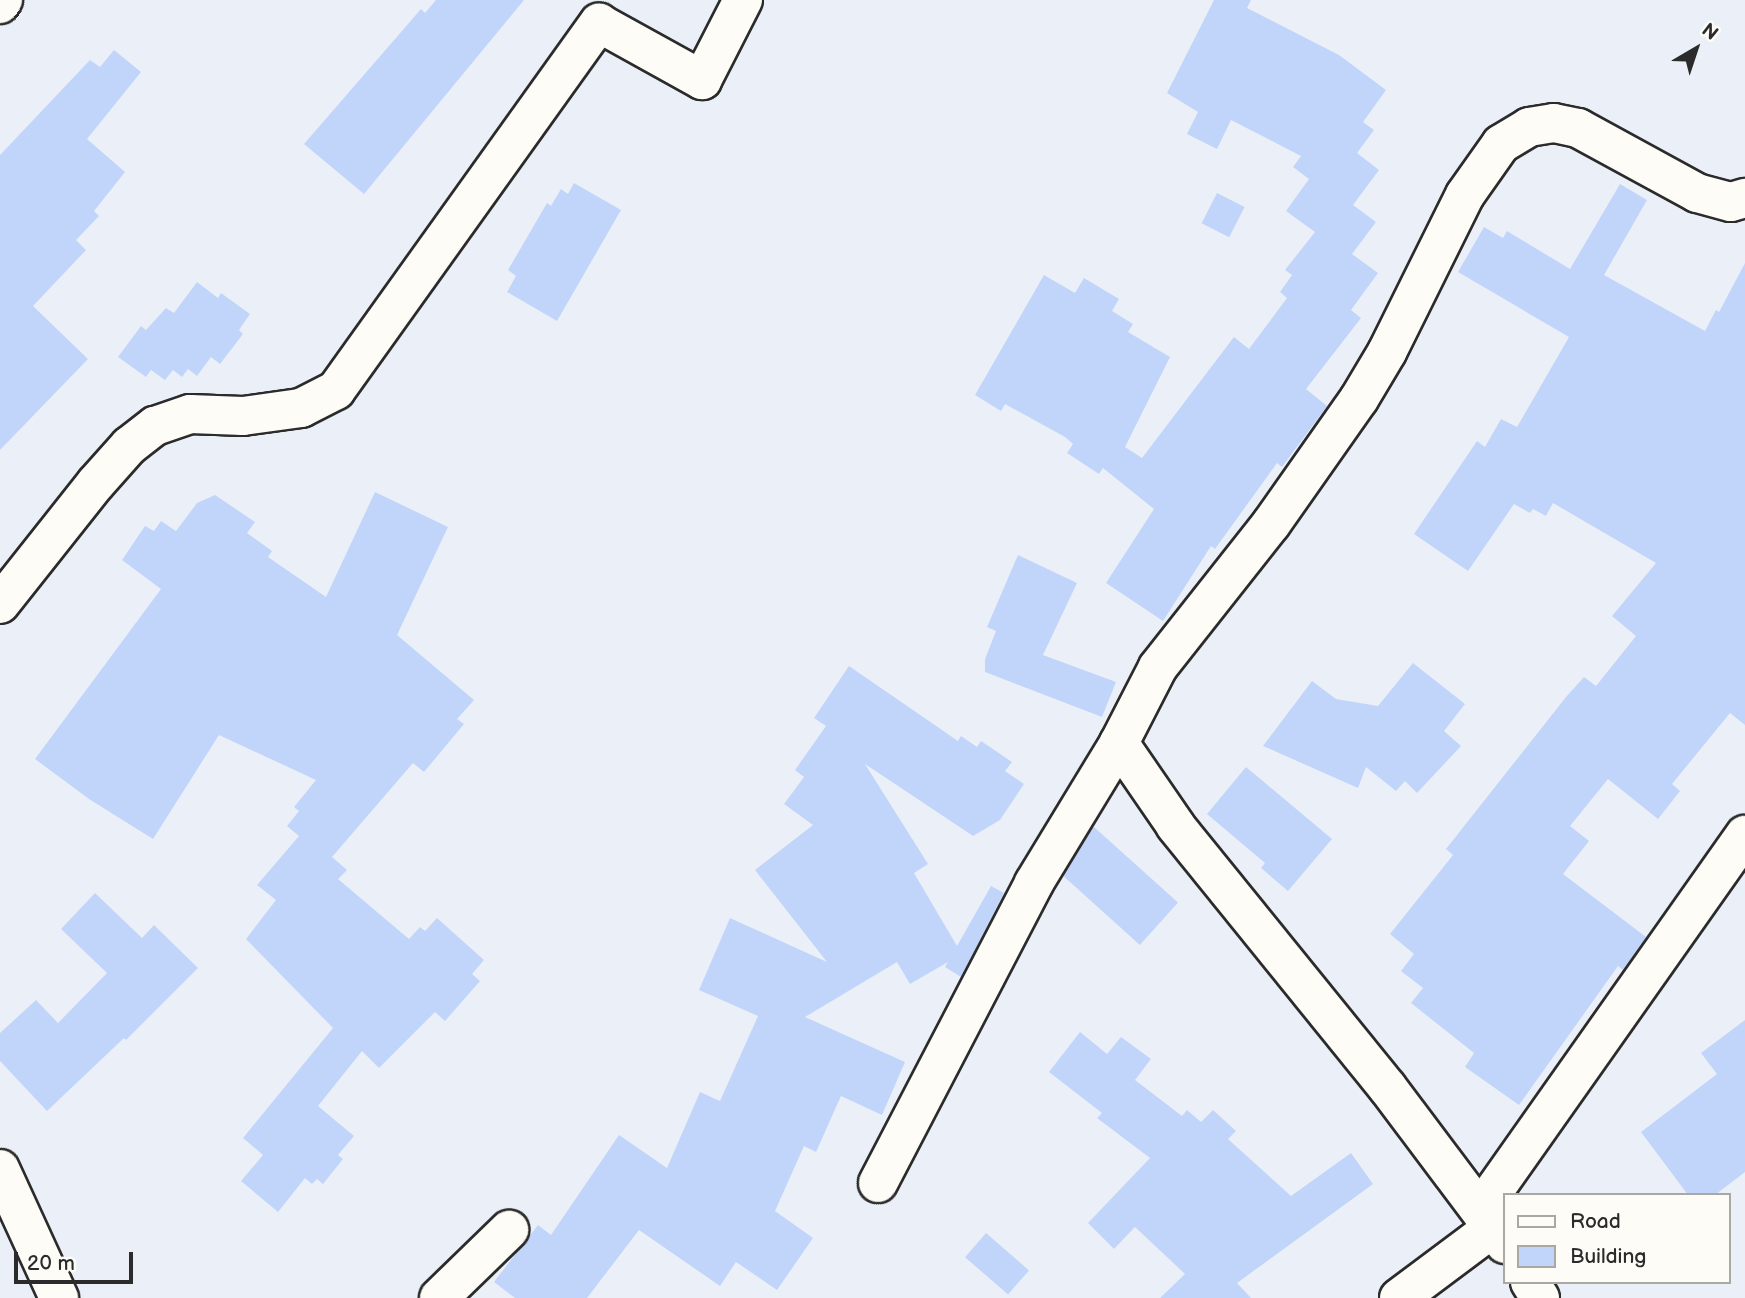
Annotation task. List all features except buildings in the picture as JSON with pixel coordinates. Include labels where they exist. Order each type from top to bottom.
[{"type":"street","points":[[0,604],[129,446],[155,426],[190,414],[243,416],[301,408],[336,390],[599,23],[702,80],[743,0]]},
{"type":"street","points":[[878,1183],[1034,883],[1119,743],[1158,667],[1280,513],[1359,398],[1387,352],[1465,195],[1501,144],[1529,127],[1554,123],[1578,128],[1697,193],[1731,202],[1745,198]]},
{"type":"street","points":[[1119,743],[1176,826],[1493,1227]]},
{"type":"street","points":[[1515,1193],[1745,835]]},
{"type":"street","points":[[0,1169],[60,1298]]},
{"type":"street","points":[[1399,1298],[1493,1227],[1504,1210]]},
{"type":"street","points":[[439,1298],[509,1230]]}]
